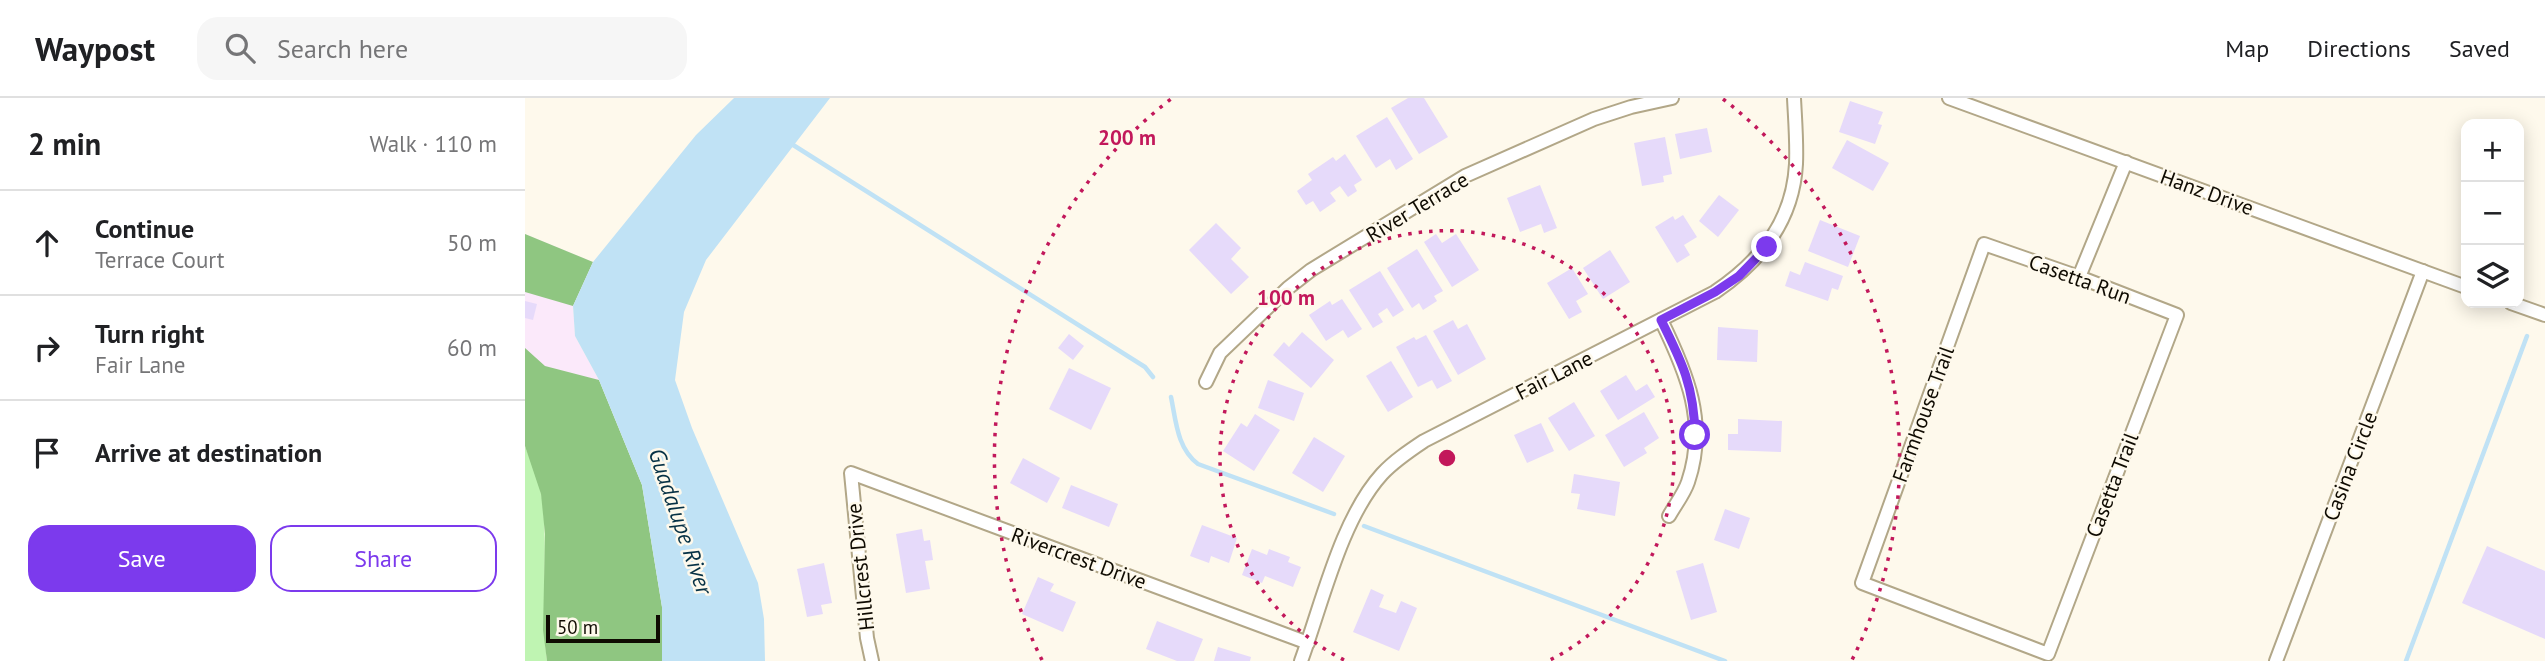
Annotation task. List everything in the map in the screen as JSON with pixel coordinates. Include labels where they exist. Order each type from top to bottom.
[{"type":"street","name":"River Terrace","points":[[1206,382],[1220,354],[1288,288],[1323,262],[1465,176],[1594,119],[1672,98]]},
{"type":"street","name":"Fair Lane","points":[[1301,661],[1344,539],[1364,497],[1397,460],[1424,441],[1715,292],[1739,276],[1767,247],[1779,226],[1790,195],[1796,164],[1794,98]]},
{"type":"street","name":"Hanz Drive","points":[[1949,98],[2461,284]]},
{"type":"street","points":[[2079,277],[2126,162]]},
{"type":"street","name":"Casetta Run","points":[[1984,244],[2177,315]]},
{"type":"street","name":"Farmhouse Trail","points":[[1984,244],[1862,583],[2048,654]]},
{"type":"street","name":"Casina Circle","points":[[2276,661],[2423,271]]},
{"type":"street","points":[[2524,308],[2545,315]]},
{"type":"street","name":"Casetta Trail","points":[[2048,654],[2177,315]]},
{"type":"street","points":[[1661,320],[1684,365],[1695,409],[1693,458],[1688,484],[1669,516]]},
{"type":"street","name":"Rivercrest Drive","points":[[851,473],[1308,643]]},
{"type":"street","name":"Hillcrest Drive","points":[[851,473],[867,638],[872,661]]},
{"type":"shaded area","points":[[525,234],[593,262],[573,306],[575,336],[599,380],[525,417]]},
{"type":"green space","points":[[525,234],[593,262],[573,306],[525,292]]},
{"type":"green space","points":[[525,348],[545,366],[599,380],[642,485],[662,607],[662,661],[547,661],[543,630],[545,534],[541,494],[525,446]]},
{"type":"green space","points":[[525,446],[542,498],[547,661],[525,661]]},
{"type":"water","name":"Guadalupe River","points":[[734,98],[830,98],[706,260],[684,312],[675,380],[692,428],[758,583],[764,619],[765,661],[662,661],[662,607],[642,485],[599,380],[575,336],[573,306],[593,262],[696,135]]},
{"type":"building","points":[[1408,98],[1424,98],[1448,137],[1419,154],[1391,108]]},
{"type":"building","points":[[1850,101],[1883,112],[1878,124],[1882,125],[1875,144],[1839,132]]},
{"type":"building","points":[[1387,117],[1413,159],[1396,170],[1390,159],[1376,168],[1356,136]]},
{"type":"building","points":[[1707,128],[1712,152],[1680,159],[1675,134]]},
{"type":"building","points":[[1665,137],[1672,174],[1663,176],[1664,182],[1642,186],[1634,143]]},
{"type":"building","points":[[1847,140],[1889,163],[1873,191],[1832,168]]},
{"type":"building","points":[[1345,154],[1362,180],[1354,185],[1357,191],[1348,197],[1340,186],[1330,193],[1336,201],[1320,212],[1313,201],[1306,205],[1297,191],[1312,180],[1308,174],[1333,157],[1336,161]]},
{"type":"building","points":[[1540,185],[1557,228],[1544,233],[1541,224],[1520,232],[1507,198]]},
{"type":"building","points":[[1719,195],[1739,210],[1718,237],[1699,221]]},
{"type":"building","points":[[1683,215],[1697,237],[1684,245],[1690,255],[1677,263],[1655,227],[1673,216],[1675,220]]},
{"type":"building","points":[[1820,220],[1860,236],[1848,267],[1808,251]]},
{"type":"building","points":[[1216,223],[1241,248],[1231,259],[1249,277],[1231,294],[1189,250]]},
{"type":"building","points":[[1436,234],[1442,243],[1456,234],[1479,270],[1452,287],[1424,242]]},
{"type":"building","points":[[1417,249],[1443,291],[1434,296],[1437,301],[1423,310],[1419,303],[1412,308],[1387,268]]},
{"type":"building","points":[[1610,250],[1630,282],[1603,299],[1583,268]]},
{"type":"building","points":[[1805,262],[1843,276],[1838,290],[1832,288],[1828,301],[1785,286],[1790,271],[1800,275]]},
{"type":"building","points":[[1572,268],[1588,294],[1576,301],[1582,312],[1569,319],[1547,283]]},
{"type":"building","points":[[1380,271],[1404,310],[1393,317],[1387,308],[1378,314],[1383,322],[1373,328],[1349,290]]},
{"type":"building","points":[[1342,299],[1362,329],[1348,338],[1343,330],[1326,341],[1309,315],[1330,301],[1332,305]]},
{"type":"building","points":[[525,301],[537,304],[533,320],[525,318]]},
{"type":"building","points":[[1453,320],[1458,329],[1467,324],[1486,359],[1458,375],[1433,331]]},
{"type":"building","points":[[1718,327],[1758,330],[1757,362],[1717,360]]},
{"type":"building","points":[[1302,332],[1334,360],[1311,388],[1273,355],[1284,342],[1289,347]]},
{"type":"building","points":[[1069,334],[1084,346],[1073,360],[1058,348]]},
{"type":"building","points":[[1426,335],[1452,381],[1437,389],[1432,380],[1418,387],[1396,347],[1414,337],[1416,340]]},
{"type":"building","points":[[1391,361],[1413,397],[1388,412],[1366,376]]},
{"type":"building","points":[[1069,368],[1111,388],[1091,430],[1049,409]]},
{"type":"building","points":[[1626,375],[1636,391],[1647,384],[1655,397],[1618,420],[1600,391]]},
{"type":"building","points":[[1268,380],[1304,393],[1294,421],[1258,408]]},
{"type":"building","points":[[1574,402],[1595,436],[1569,451],[1548,418]]},
{"type":"building","points":[[1644,412],[1659,438],[1644,448],[1647,453],[1624,467],[1605,435]]},
{"type":"building","points":[[1255,414],[1280,430],[1254,471],[1223,451],[1241,423],[1247,427]]},
{"type":"building","points":[[1738,419],[1782,421],[1781,452],[1728,450],[1728,434],[1738,434]]},
{"type":"building","points":[[1541,423],[1554,451],[1527,463],[1514,435]]},
{"type":"building","points":[[1314,437],[1345,456],[1323,492],[1292,473]]},
{"type":"building","points":[[1023,458],[1060,478],[1047,503],[1010,483]]},
{"type":"building","points":[[1574,474],[1620,482],[1615,516],[1577,509],[1580,494],[1571,493]]},
{"type":"building","points":[[1071,485],[1118,504],[1109,527],[1062,508]]},
{"type":"building","points":[[1725,509],[1750,518],[1739,549],[1714,540]]},
{"type":"building","points":[[1202,525],[1237,538],[1229,563],[1211,556],[1209,563],[1190,556]]},
{"type":"building","points":[[922,529],[924,541],[930,540],[933,560],[925,561],[930,589],[906,593],[896,534]]},
{"type":"building","points":[[2487,546],[2545,571],[2545,639],[2462,603]]},
{"type":"building","points":[[1252,549],[1267,555],[1269,549],[1290,557],[1288,562],[1301,567],[1293,587],[1265,576],[1262,583],[1242,575]]},
{"type":"building","points":[[824,563],[832,603],[821,605],[823,614],[807,617],[797,569]]},
{"type":"building","points":[[1703,563],[1717,612],[1691,620],[1676,571]]},
{"type":"building","points":[[1038,577],[1054,584],[1050,591],[1076,602],[1063,632],[1022,614]]},
{"type":"building","points":[[1371,589],[1384,595],[1379,607],[1396,613],[1401,601],[1417,608],[1399,651],[1353,632]]},
{"type":"building","points":[[1157,621],[1203,639],[1194,661],[1177,661],[1146,649]]},
{"type":"building","points":[[1218,647],[1251,657],[1250,661],[1214,661]]},
{"type":"waterway","points":[[790,143],[1145,367],[1153,377]]},
{"type":"waterway","points":[[2406,661],[2527,336]]},
{"type":"waterway","points":[[1171,397],[1182,442],[1191,458],[1198,464],[1334,514]]},
{"type":"waterway","points":[[1364,526],[1725,661]]},
{"type":"route","points":[[1695,435],[1692,390],[1684,365],[1661,320],[1715,292],[1739,276],[1767,247]]}]
